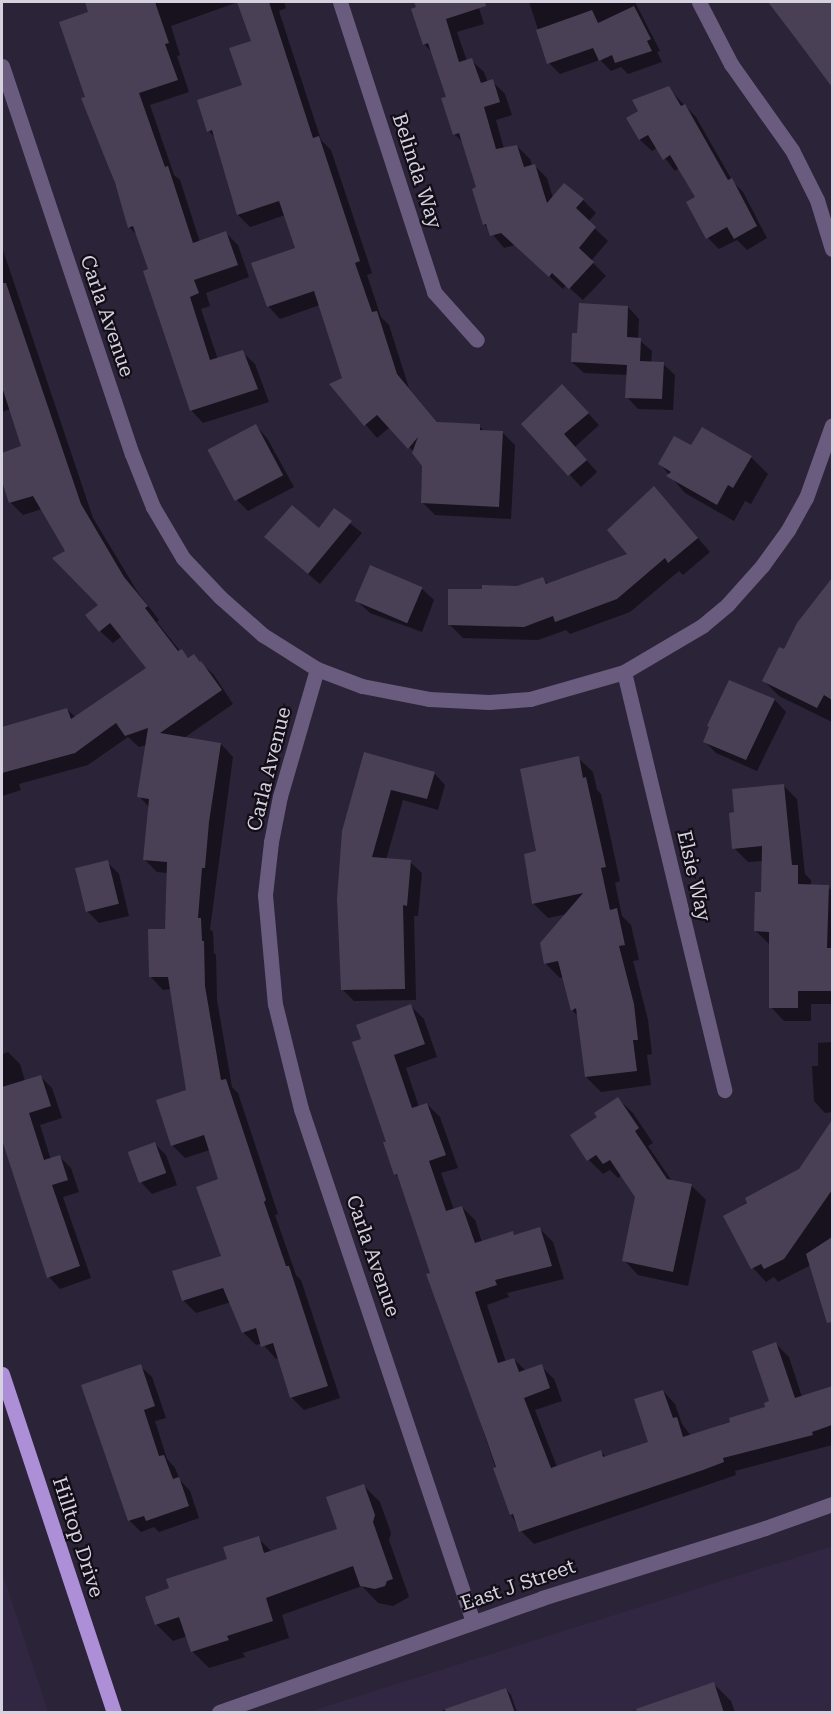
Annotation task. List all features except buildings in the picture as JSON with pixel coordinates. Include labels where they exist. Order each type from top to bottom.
[{"type":"main road","name":"Hilltop Drive","points":[[2,1374],[114,1713]]},
{"type":"street","name":"Belinda Way","points":[[340,2],[434,292],[477,340]]},
{"type":"street","points":[[699,2],[731,64],[792,150],[817,200],[832,249]]},
{"type":"street","name":"Carla Avenue","points":[[2,66],[132,454],[153,507],[183,558],[220,597],[263,635],[317,669],[280,796],[271,842],[265,895],[275,1004],[301,1109],[473,1622]]},
{"type":"street","points":[[317,669],[362,686],[429,699],[489,702],[530,699],[624,672],[702,626],[728,604],[762,566],[788,530],[806,498],[832,424]]},
{"type":"street","name":"Elsie Way","points":[[624,672],[724,1090]]},
{"type":"street","name":"East J Street","points":[[219,1713],[473,1622],[832,1504]]},
{"type":"shaded area","points":[[832,1546],[832,1712],[308,1712]]},
{"type":"shaded area","points":[[2,1571],[48,1712],[2,1712]]}]
